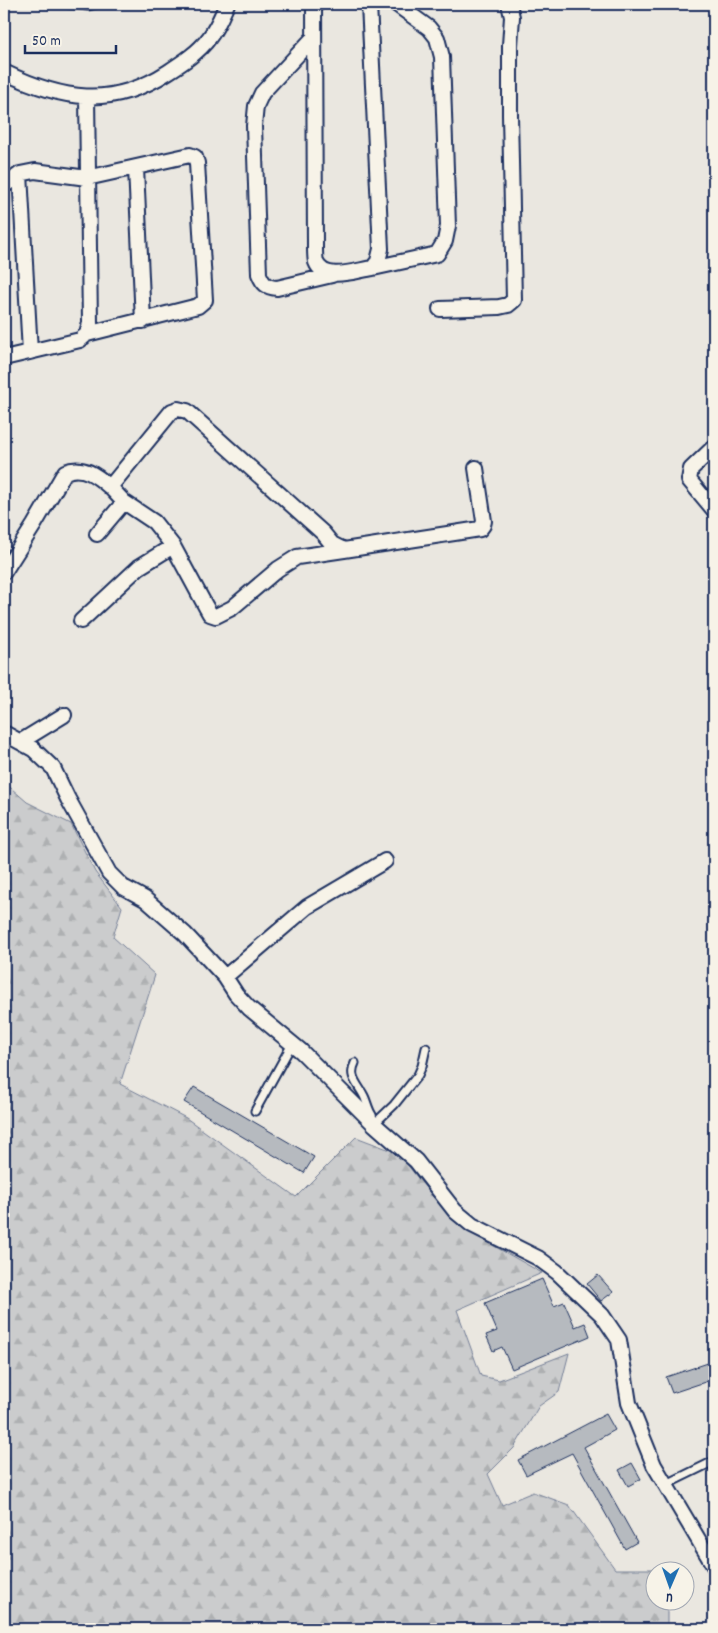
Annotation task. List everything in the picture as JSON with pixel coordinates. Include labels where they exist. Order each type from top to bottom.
[{"type":"street","points":[[4,72],[50,92],[87,97],[117,95],[154,81],[183,62],[209,38],[227,4]]},
{"type":"street","points":[[314,4],[316,262],[323,271],[332,275]]},
{"type":"street","points":[[369,4],[381,249],[374,268]]},
{"type":"street","points":[[314,37],[262,93],[256,106],[254,126],[259,274],[263,283],[268,287],[277,288],[437,254],[444,240],[448,226],[442,57],[437,38],[429,28],[396,4]]},
{"type":"street","points":[[440,309],[499,307],[508,305],[514,300],[510,115],[512,17],[509,4]]},
{"type":"street","points":[[87,97],[90,323],[87,334]]},
{"type":"street","points":[[4,186],[20,174],[35,171],[88,178],[190,155],[195,157],[197,163],[206,300],[198,306],[87,334],[80,340],[4,358]]},
{"type":"street","points":[[136,168],[143,321]]},
{"type":"street","points":[[20,174],[30,352]]},
{"type":"street","points":[[110,488],[172,411],[178,409],[187,411],[323,532],[332,544],[344,550]]},
{"type":"street","points":[[714,447],[691,469],[689,474],[689,480],[714,510]]},
{"type":"street","points":[[4,572],[65,472],[82,468],[98,477],[124,502],[154,522],[173,546],[210,614],[216,616],[232,608],[278,569],[297,557],[480,529],[484,525],[484,521],[476,468]]},
{"type":"street","points":[[97,534],[124,502]]},
{"type":"street","points":[[81,621],[139,567],[173,546]]},
{"type":"street","points":[[20,742],[64,715]]},
{"type":"street","points":[[4,733],[33,749],[53,768],[68,799],[110,872],[123,887],[145,899],[185,934],[225,977],[236,994],[249,1008],[292,1044],[416,1161],[456,1211],[472,1225],[538,1258],[556,1272],[602,1315],[619,1340],[629,1403],[654,1465],[714,1566]]},
{"type":"street","points":[[225,977],[307,907],[385,861]]},
{"type":"lane","points":[[69,4],[88,6],[96,4]]},
{"type":"lane","points":[[255,1111],[292,1044]]},
{"type":"lane","points":[[355,1063],[352,1069],[352,1076],[375,1122],[394,1105],[418,1075],[426,1048]]},
{"type":"lane","points":[[665,1485],[714,1460]]},
{"type":"green space","points":[[4,782],[27,802],[71,824],[95,872],[122,907],[113,937],[155,975],[120,1084],[186,1118],[296,1197],[356,1137],[398,1153],[433,1197],[469,1232],[542,1273],[457,1310],[481,1376],[499,1380],[569,1353],[559,1392],[539,1406],[514,1448],[488,1474],[502,1505],[533,1492],[569,1505],[615,1569],[646,1569],[646,1610],[667,1610],[667,1629],[4,1629]]},
{"type":"building","points":[[194,1087],[314,1157],[304,1173],[184,1102]]},
{"type":"building","points":[[598,1275],[613,1292],[601,1301],[587,1284]]},
{"type":"building","points":[[542,1279],[554,1306],[564,1302],[575,1327],[585,1323],[590,1336],[512,1369],[502,1347],[493,1351],[486,1335],[497,1331],[485,1303]]},
{"type":"building","points":[[714,1361],[714,1379],[672,1393],[666,1377]]},
{"type":"building","points":[[606,1414],[615,1430],[584,1447],[637,1542],[625,1549],[572,1453],[526,1475],[518,1460]]},
{"type":"building","points":[[632,1463],[641,1479],[628,1486],[619,1470]]}]
